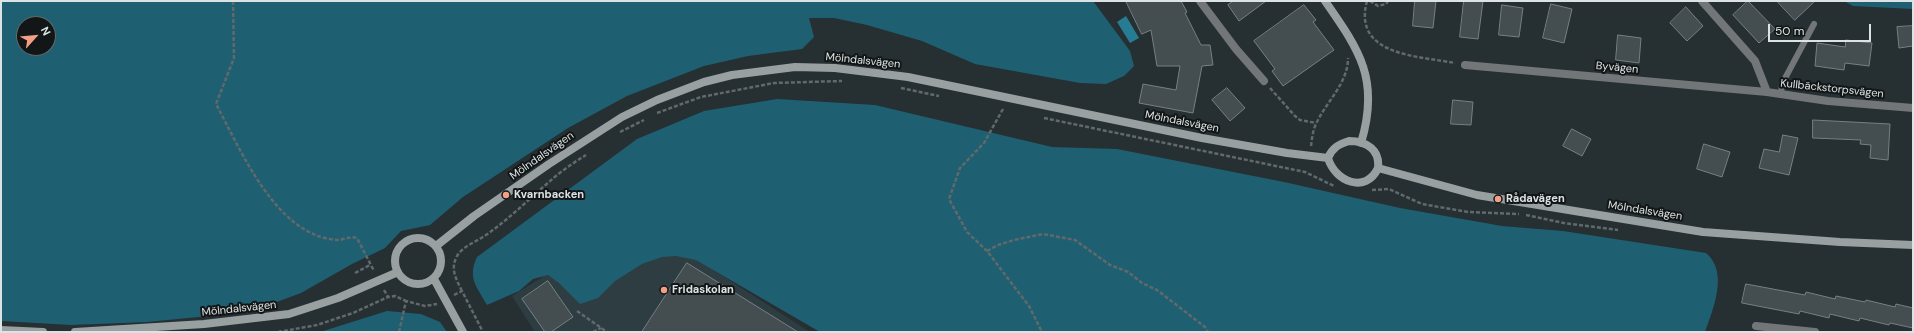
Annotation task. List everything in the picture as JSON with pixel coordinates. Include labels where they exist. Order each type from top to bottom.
[{"type":"street","points":[[1200,1],[1236,49],[1264,81]]},
{"type":"street","points":[[1325,1],[1349,33],[1366,74],[1369,93],[1369,111],[1362,142]]},
{"type":"street","name":"Kullbäckstorpsvägen","points":[[1702,1],[1755,62],[1767,92],[1828,101],[1913,108]]},
{"type":"street","name":"Byvägen","points":[[1464,65],[1767,92]]},
{"type":"street","name":"Mölndalsvägen","points":[[436,246],[474,216],[549,164],[622,117],[657,100],[704,82],[732,75],[774,69],[795,67],[835,68],[908,77],[1194,136],[1308,156],[1328,158]]},
{"type":"street","points":[[1349,141],[1362,142],[1376,153],[1379,162],[1378,168],[1372,177],[1354,182],[1341,178],[1336,174],[1328,158],[1332,150],[1337,145],[1349,141]]},
{"type":"street","name":"Mölndalsvägen","points":[[1378,168],[1477,195],[1703,232],[1805,240],[1913,245]]},
{"type":"street","points":[[420,238],[429,241],[436,246],[441,255],[441,266],[434,279],[424,284],[414,284],[404,280],[398,272],[396,263],[397,254],[404,244],[420,238]]},
{"type":"street","name":"Mölndalsvägen","points":[[75,332],[204,324],[289,314],[338,298],[398,272]]},
{"type":"street","points":[[434,279],[463,332]]},
{"type":"street","points":[[1756,326],[1815,332]]},
{"type":"street","points":[[1,330],[43,332]]},
{"type":"lane","points":[[1781,94],[1782,84],[1814,24]]},
{"type":"path","points":[[233,1],[234,58],[216,104],[256,177],[271,198],[284,212],[308,232],[318,236],[339,240],[357,238],[370,265],[355,273]]},
{"type":"path","points":[[1367,1],[1364,14],[1365,27],[1378,43],[1388,49],[1407,55],[1464,65]]},
{"type":"path","points":[[1370,1],[1378,6],[1386,4],[1388,1]]},
{"type":"path","points":[[1305,172],[1316,123],[1330,102],[1343,77],[1348,65],[1348,54]]},
{"type":"path","points":[[654,114],[700,97],[753,86],[774,83],[843,81]]},
{"type":"path","points":[[1264,81],[1295,116],[1300,120],[1316,123]]},
{"type":"path","points":[[900,88],[944,97]]},
{"type":"path","points":[[996,107],[1011,110]]},
{"type":"path","points":[[1004,109],[984,143],[960,168],[949,199],[967,232],[987,252],[1029,306],[1042,332]]},
{"type":"path","points":[[1041,117],[1305,172],[1337,186]]},
{"type":"path","points":[[618,134],[648,118]]},
{"type":"path","points":[[462,291],[454,276],[453,268],[460,251],[497,228],[522,208],[549,181],[587,154]]},
{"type":"path","points":[[1365,190],[1389,189],[1422,204],[1468,212],[1519,214],[1564,223],[1623,231]]},
{"type":"path","points":[[987,252],[1009,242],[1043,234],[1075,240],[1110,265],[1128,272],[1142,283],[1157,290],[1205,327],[1208,332]]},
{"type":"path","points":[[278,332],[317,325],[395,296],[406,301]]},
{"type":"path","points":[[577,311],[607,332]]},
{"type":"path","points":[[593,332],[601,328]]},
{"type":"shaded area","points":[[1,1],[1093,1],[1130,51],[1134,66],[1124,76],[1106,84],[1080,83],[975,64],[922,41],[867,25],[834,18],[809,18],[814,37],[802,49],[748,56],[704,66],[627,96],[568,128],[463,197],[430,225],[401,231],[385,248],[352,264],[301,293],[250,312],[147,322],[71,325],[1,321]]},
{"type":"shaded area","points":[[1844,1],[1913,1],[1913,9],[1853,6]]},
{"type":"shaded area","points":[[1126,16],[1139,38],[1130,43],[1117,22]]},
{"type":"shaded area","points":[[777,99],[875,105],[1052,147],[1117,149],[1284,182],[1400,208],[1502,226],[1563,231],[1706,253],[1713,261],[1717,270],[1718,280],[1715,302],[1705,332],[820,332],[696,260],[676,256],[662,257],[642,264],[615,281],[598,298],[580,304],[559,283],[548,275],[533,279],[519,291],[487,305],[474,282],[473,271],[477,257],[637,139],[704,111]]},
{"type":"shaded area","name":"Fridaskolan","points":[[661,243],[695,258],[810,332],[535,332],[512,296],[549,273]]},
{"type":"shaded area","points":[[387,311],[421,314],[440,322],[447,332],[320,332]]},
{"type":"building","points":[[1126,1],[1181,1],[1187,12],[1185,13],[1201,45],[1210,45],[1213,65],[1202,66],[1193,113],[1139,103],[1143,84],[1176,90],[1180,66],[1157,66],[1151,30],[1142,34]]},
{"type":"building","points":[[1234,1],[1266,1],[1239,21],[1228,5]]},
{"type":"building","points":[[1415,1],[1436,1],[1433,28],[1413,26]]},
{"type":"building","points":[[1464,1],[1483,1],[1478,39],[1460,37]]},
{"type":"building","points":[[1748,1],[1775,29],[1759,43],[1733,15]]},
{"type":"building","points":[[1777,1],[1815,1],[1795,20]]},
{"type":"building","points":[[1551,4],[1572,9],[1564,43],[1543,38]]},
{"type":"building","points":[[1304,5],[1316,20],[1313,22],[1334,50],[1283,86],[1272,71],[1275,69],[1254,41]]},
{"type":"building","points":[[1502,5],[1523,8],[1519,37],[1499,35]]},
{"type":"building","points":[[1686,7],[1703,26],[1687,41],[1670,23]]},
{"type":"building","points":[[1913,26],[1913,46],[1899,48],[1897,27]]},
{"type":"building","points":[[1618,35],[1641,38],[1639,63],[1616,60]]},
{"type":"building","points":[[1846,40],[1872,43],[1869,66],[1845,63],[1844,70],[1815,66],[1817,43],[1845,47]]},
{"type":"building","points":[[1227,88],[1245,108],[1230,121],[1212,100]]},
{"type":"building","points":[[1453,100],[1473,102],[1471,125],[1451,124]]},
{"type":"building","points":[[1813,120],[1890,124],[1888,160],[1870,158],[1871,145],[1860,144],[1861,140],[1813,138]]},
{"type":"building","points":[[1572,129],[1591,139],[1582,156],[1563,146]]},
{"type":"building","points":[[1783,135],[1798,138],[1789,175],[1759,168],[1764,149],[1779,152]]},
{"type":"building","points":[[1704,144],[1730,152],[1722,177],[1697,169]]},
{"type":"building","points":[[687,263],[798,332],[642,332]]},
{"type":"building","points":[[548,281],[573,317],[551,332],[545,332],[522,299]]},
{"type":"building","points":[[1746,284],[1805,295],[1806,292],[1835,299],[1836,296],[1865,302],[1866,300],[1895,307],[1896,304],[1913,308],[1913,328],[1890,323],[1889,325],[1860,318],[1859,321],[1830,314],[1829,318],[1800,311],[1799,314],[1742,303]]},
{"type":"place","name":"Kvarnbacken","points":[[506,195]]},
{"type":"place","name":"Rådavägen","points":[[1498,199]]},
{"type":"place","name":"Fridaskolan","points":[[664,290]]}]
